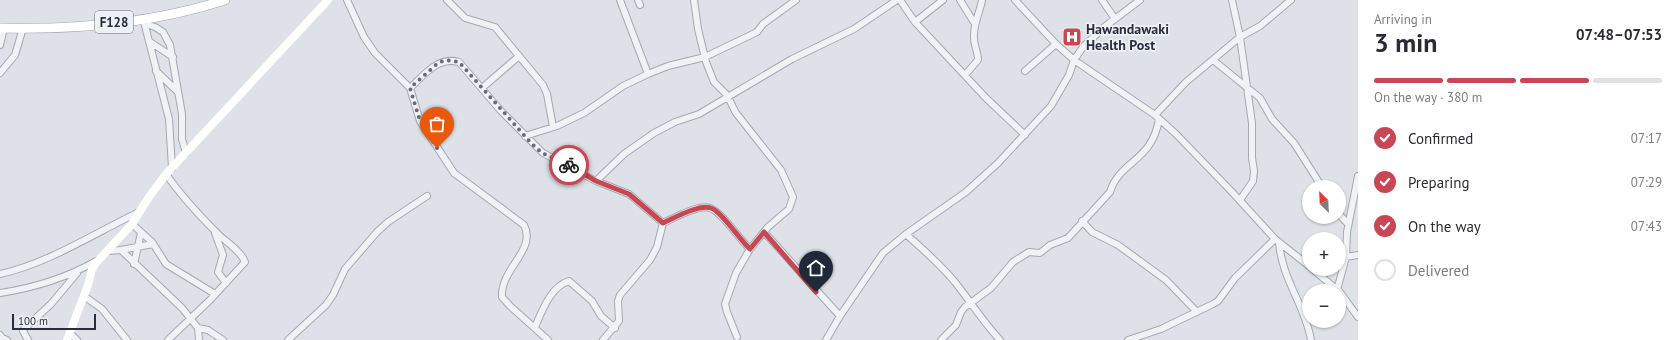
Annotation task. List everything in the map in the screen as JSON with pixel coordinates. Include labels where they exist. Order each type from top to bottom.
[{"type":"main road","name":"F128","points":[[2,28],[71,28],[144,21],[225,0]]},
{"type":"street","points":[[77,340],[69,337],[92,269],[132,224],[166,174],[328,0]]},
{"type":"street","points":[[347,0],[364,37],[375,53],[410,88],[420,121],[454,173],[524,225],[527,231],[527,238],[519,259],[505,278],[502,297],[548,340]]},
{"type":"street","points":[[447,0],[465,18],[495,27],[518,57],[543,85],[549,100],[553,127]]},
{"type":"street","points":[[620,0],[648,74]]},
{"type":"street","points":[[694,0],[705,57],[714,82],[727,95],[736,113],[781,170],[794,197],[790,209],[764,232],[750,249],[736,273],[725,304],[737,337]]},
{"type":"street","points":[[525,136],[553,127],[595,108],[623,86],[648,74],[668,66],[705,57],[757,32],[763,24],[796,0]]},
{"type":"street","points":[[596,181],[624,154],[654,133],[666,126],[699,114],[727,95],[805,52],[846,33],[897,0]]},
{"type":"street","points":[[900,0],[915,22],[1025,135]]},
{"type":"street","points":[[915,22],[943,0]]},
{"type":"street","points":[[960,0],[975,24]]},
{"type":"street","points":[[1015,0],[1056,44],[1074,60],[1157,117],[1240,200],[1277,241],[1302,261]]},
{"type":"street","points":[[1102,0],[1115,19]]},
{"type":"street","points":[[826,340],[840,316],[883,253],[906,234],[975,185],[1025,135],[1051,106],[1069,75],[1074,60],[1091,39],[1140,0]]},
{"type":"street","points":[[1232,0],[1240,37],[1252,123],[1252,158],[1254,171],[1253,181],[1240,200]]},
{"type":"street","points":[[941,340],[956,325],[961,312],[991,288],[1019,258],[1028,252],[1040,253],[1053,244],[1065,240],[1110,192],[1112,185],[1121,172],[1132,164],[1149,147],[1155,136],[1157,117],[1186,82],[1240,37],[1260,26],[1291,0]]},
{"type":"street","points":[[965,75],[978,60],[974,45],[975,24],[980,1]]},
{"type":"street","points":[[144,21],[169,119],[172,168]]},
{"type":"street","points":[[144,21],[163,32],[169,42],[173,57],[182,114],[182,139],[186,153]]},
{"type":"street","points":[[0,45],[2,28]]},
{"type":"street","points":[[0,73],[15,55],[23,28]]},
{"type":"street","points":[[150,42],[173,57]]},
{"type":"street","points":[[1025,71],[1056,44]]},
{"type":"street","points":[[482,88],[518,57]]},
{"type":"street","points":[[410,88],[438,63],[452,60],[463,64],[482,88],[542,153],[596,181],[629,194],[663,223]]},
{"type":"street","points":[[1214,60],[1246,88],[1260,98],[1272,119],[1294,144],[1317,180]]},
{"type":"street","points":[[156,71],[178,92]]},
{"type":"street","points":[[166,174],[179,192],[245,261],[245,264],[168,340]]},
{"type":"street","points":[[1358,176],[1348,224],[1346,257],[1358,254]]},
{"type":"street","points":[[288,340],[326,305],[333,295],[345,269],[377,232],[388,222],[427,196]]},
{"type":"street","points":[[663,223],[700,208],[711,208],[725,220],[750,249]]},
{"type":"street","points":[[0,274],[12,272],[60,251],[139,212]]},
{"type":"street","points":[[1082,221],[1092,232],[1118,245],[1166,280],[1197,312]]},
{"type":"street","points":[[603,340],[615,328],[620,318],[618,301],[620,295],[650,260],[657,247],[663,223]]},
{"type":"street","points":[[132,224],[153,244],[166,264],[215,294]]},
{"type":"street","points":[[212,228],[223,255],[218,272],[226,282]]},
{"type":"street","points":[[764,232],[840,316]]},
{"type":"street","points":[[134,264],[141,233]]},
{"type":"street","points":[[906,234],[939,264],[959,286],[970,304],[1000,340]]},
{"type":"street","points":[[1128,340],[1161,329],[1218,300],[1235,278],[1277,241]]},
{"type":"street","points":[[1277,241],[1283,268],[1302,307]]},
{"type":"street","points":[[108,251],[153,244]]},
{"type":"street","points":[[121,250],[182,308],[198,328],[200,340]]},
{"type":"street","points":[[0,293],[20,289],[79,271],[101,258]]},
{"type":"street","points":[[28,340],[23,331],[24,329],[51,304],[79,271]]},
{"type":"street","points":[[1320,276],[1328,284]]},
{"type":"street","points":[[534,327],[556,289],[569,281],[592,301],[601,316],[615,328]]},
{"type":"street","points":[[84,296],[102,309],[127,340]]},
{"type":"street","points":[[1346,303],[1358,317]]},
{"type":"street","points":[[198,328],[208,330],[223,340]]},
{"type":"street","points":[[1310,328],[1311,340]]},
{"type":"way so far","points":[[437,148],[420,121],[410,88],[438,63],[446,60],[452,60],[463,64],[501,111],[542,153],[569,165]]},
{"type":"place","name":"Hawandawaki Health Post","points":[[1072,37]]},
{"type":"route","points":[[569,165],[596,181],[629,194],[663,223],[705,207],[711,208],[717,212],[741,241],[750,249],[764,232],[781,249],[816,292]]}]
